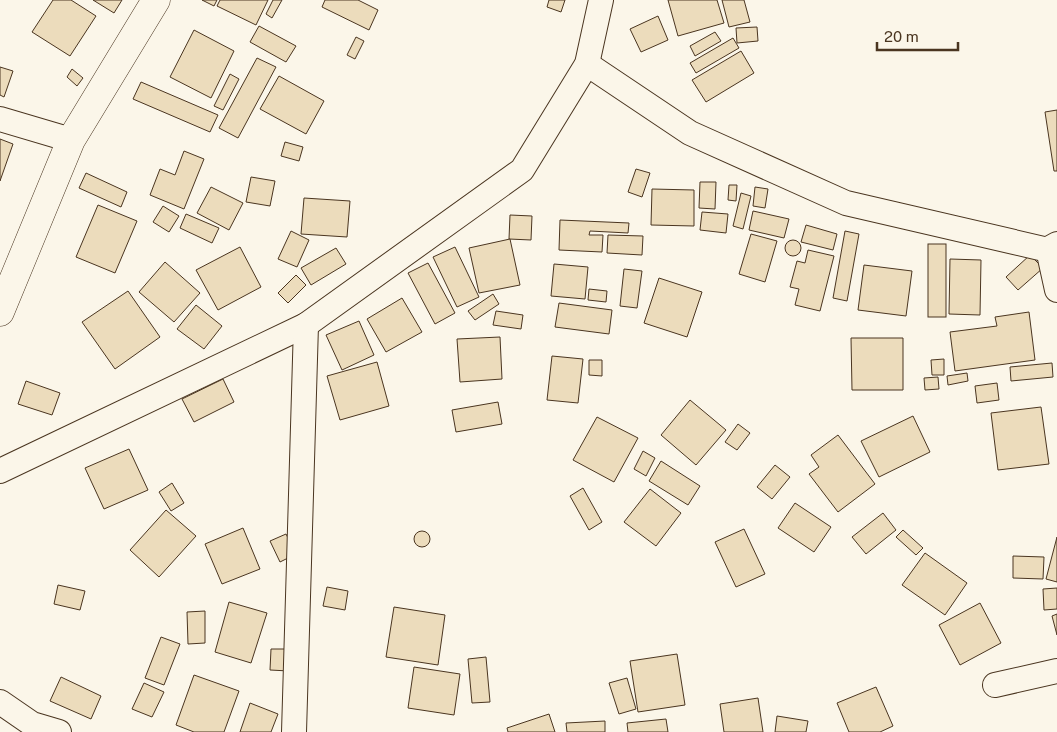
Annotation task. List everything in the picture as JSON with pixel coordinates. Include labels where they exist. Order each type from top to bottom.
[{"type":"street","points":[[0,312],[71,140],[156,0]]},
{"type":"street","points":[[0,471],[306,325],[522,170],[587,64],[601,0]]},
{"type":"street","points":[[587,64],[690,133],[846,203],[1054,248],[1057,290]]},
{"type":"street","points":[[0,119],[71,140]]},
{"type":"street","points":[[294,732],[306,325]]},
{"type":"street","points":[[995,685],[1057,671]]},
{"type":"street","points":[[0,702],[32,724],[59,732]]},
{"type":"building","points":[[53,0],[71,0],[96,16],[70,56],[32,32]]},
{"type":"building","points":[[93,0],[122,0],[114,13]]},
{"type":"building","points":[[202,0],[217,0],[214,6]]},
{"type":"building","points":[[220,0],[268,0],[256,25],[217,6]]},
{"type":"building","points":[[273,0],[282,0],[272,18],[266,14]]},
{"type":"building","points":[[325,0],[358,0],[378,10],[369,30],[322,7]]},
{"type":"building","points":[[549,0],[565,0],[561,12],[547,7]]},
{"type":"building","points":[[668,0],[717,0],[724,23],[678,36]]},
{"type":"building","points":[[722,0],[744,0],[750,22],[729,27]]},
{"type":"building","points":[[658,16],[668,40],[641,52],[630,29]]},
{"type":"building","points":[[259,26],[296,46],[286,62],[250,42]]},
{"type":"building","points":[[757,27],[758,41],[737,43],[736,28]]},
{"type":"building","points":[[194,30],[234,51],[211,98],[170,77]]},
{"type":"building","points":[[715,32],[721,41],[695,56],[690,46]]},
{"type":"building","points":[[356,37],[364,41],[355,59],[347,55]]},
{"type":"building","points":[[733,38],[739,48],[696,73],[690,63]]},
{"type":"building","points":[[741,51],[754,73],[706,102],[692,80]]},
{"type":"building","points":[[257,58],[276,67],[238,138],[219,128]]},
{"type":"building","points":[[0,67],[13,71],[4,97],[0,95]]},
{"type":"building","points":[[72,69],[83,78],[77,86],[67,77]]},
{"type":"building","points":[[230,74],[239,79],[223,110],[214,106]]},
{"type":"building","points":[[279,76],[324,101],[306,134],[260,109]]},
{"type":"building","points":[[141,82],[218,115],[210,132],[133,99]]},
{"type":"building","points":[[1057,110],[1057,171],[1054,171],[1045,112]]},
{"type":"building","points":[[0,139],[13,144],[0,181]]},
{"type":"building","points":[[285,142],[303,147],[299,161],[281,156]]},
{"type":"building","points":[[184,151],[204,159],[184,209],[150,195],[160,169],[175,175]]},
{"type":"building","points":[[636,169],[650,173],[642,197],[628,192]]},
{"type":"building","points":[[86,173],[127,192],[121,207],[79,188]]},
{"type":"building","points":[[251,177],[275,181],[270,206],[246,202]]},
{"type":"building","points":[[700,182],[716,182],[715,209],[699,208]]},
{"type":"building","points":[[729,185],[737,185],[736,201],[728,200]]},
{"type":"building","points":[[211,187],[243,203],[229,230],[197,213]]},
{"type":"building","points":[[755,187],[768,189],[765,208],[753,206]]},
{"type":"building","points":[[652,189],[694,190],[694,226],[651,225]]},
{"type":"building","points":[[741,193],[751,196],[743,229],[733,226]]},
{"type":"building","points":[[304,198],[350,201],[347,237],[301,234]]},
{"type":"building","points":[[98,205],[137,221],[115,273],[76,257]]},
{"type":"building","points":[[163,206],[179,216],[169,232],[153,222]]},
{"type":"building","points":[[753,211],[789,219],[784,238],[749,230]]},
{"type":"building","points":[[702,212],[728,214],[726,233],[700,230]]},
{"type":"building","points":[[186,214],[219,228],[212,243],[180,228]]},
{"type":"building","points":[[510,215],[532,216],[531,240],[509,239]]},
{"type":"building","points":[[560,220],[629,223],[628,233],[590,231],[589,235],[603,235],[602,252],[559,250]]},
{"type":"building","points":[[806,225],[837,234],[833,250],[801,242]]},
{"type":"building","points":[[291,231],[309,240],[297,267],[278,259]]},
{"type":"building","points":[[845,231],[859,234],[847,301],[833,298]]},
{"type":"building","points":[[751,234],[777,241],[765,282],[739,274]]},
{"type":"building","points":[[608,235],[643,236],[642,255],[607,253]]},
{"type":"building","points":[[510,239],[520,285],[479,293],[469,248]]},
{"type":"building","points":[[790,240],[796,240],[801,245],[799,254],[790,256],[785,251],[785,245]]},
{"type":"building","points":[[928,244],[946,244],[946,317],[928,317]]},
{"type":"building","points":[[240,247],[261,287],[218,310],[196,270]]},
{"type":"building","points":[[455,247],[479,297],[457,307],[433,257]]},
{"type":"building","points":[[336,248],[346,264],[311,285],[301,268]]},
{"type":"building","points":[[808,250],[834,256],[820,311],[795,305],[799,289],[790,287],[797,261],[805,263]]},
{"type":"building","points":[[1030,255],[1043,268],[1018,290],[1006,277]]},
{"type":"building","points":[[950,259],[981,260],[980,315],[949,314]]},
{"type":"building","points":[[165,262],[200,293],[174,322],[139,292]]},
{"type":"building","points":[[428,263],[455,313],[435,324],[408,273]]},
{"type":"building","points":[[554,264],[588,267],[585,299],[551,296]]},
{"type":"building","points":[[864,265],[912,271],[906,316],[858,310]]},
{"type":"building","points":[[624,269],[642,271],[637,308],[620,306]]},
{"type":"building","points":[[296,275],[306,285],[288,303],[278,293]]},
{"type":"building","points":[[659,278],[702,292],[687,337],[644,323]]},
{"type":"building","points":[[589,289],[607,291],[606,302],[588,300]]},
{"type":"building","points":[[128,291],[160,337],[115,369],[82,322]]},
{"type":"building","points":[[493,294],[499,304],[475,320],[468,311]]},
{"type":"building","points":[[402,298],[422,332],[386,352],[367,319]]},
{"type":"building","points":[[559,303],[612,310],[609,334],[555,327]]},
{"type":"building","points":[[196,305],[222,326],[204,349],[177,329]]},
{"type":"building","points":[[496,311],[523,315],[521,329],[493,325]]},
{"type":"building","points":[[1029,312],[1035,360],[955,371],[950,332],[997,326],[995,317]]},
{"type":"building","points":[[359,321],[374,355],[342,370],[326,335]]},
{"type":"building","points":[[500,337],[502,379],[460,382],[457,339]]},
{"type":"building","points":[[851,338],[903,338],[903,390],[852,390]]},
{"type":"building","points":[[552,356],[583,359],[578,403],[547,400]]},
{"type":"building","points":[[944,359],[944,375],[932,375],[931,360]]},
{"type":"building","points":[[589,360],[602,360],[602,376],[589,375]]},
{"type":"building","points":[[377,362],[389,406],[340,420],[327,376]]},
{"type":"building","points":[[1052,363],[1053,377],[1011,381],[1010,367]]},
{"type":"building","points":[[967,373],[968,381],[948,385],[947,376]]},
{"type":"building","points":[[938,377],[939,389],[925,390],[924,378]]},
{"type":"building","points":[[223,379],[234,402],[194,422],[182,399]]},
{"type":"building","points":[[26,381],[60,393],[52,415],[18,404]]},
{"type":"building","points":[[997,383],[999,400],[977,403],[975,386]]},
{"type":"building","points":[[690,400],[726,430],[696,465],[661,435]]},
{"type":"building","points":[[498,402],[502,424],[456,432],[452,410]]},
{"type":"building","points":[[1041,407],[1049,464],[998,470],[991,413]]},
{"type":"building","points":[[913,416],[930,452],[879,477],[861,441]]},
{"type":"building","points":[[597,417],[638,438],[614,482],[573,460]]},
{"type":"building","points":[[738,424],[750,433],[737,450],[725,442]]},
{"type":"building","points":[[838,435],[875,484],[838,512],[809,474],[819,467],[811,455]]},
{"type":"building","points":[[129,449],[148,490],[104,509],[85,468]]},
{"type":"building","points":[[643,451],[655,458],[646,476],[634,469]]},
{"type":"building","points":[[661,461],[700,486],[688,505],[649,481]]},
{"type":"building","points":[[775,465],[790,477],[772,499],[757,487]]},
{"type":"building","points":[[172,483],[184,503],[171,511],[159,492]]},
{"type":"building","points":[[583,488],[602,522],[589,530],[570,496]]},
{"type":"building","points":[[650,489],[681,513],[656,546],[624,522]]},
{"type":"building","points":[[795,503],[831,527],[814,552],[778,528]]},
{"type":"building","points":[[166,510],[196,536],[159,577],[130,550]]},
{"type":"building","points":[[883,513],[896,530],[866,554],[852,537]]},
{"type":"building","points":[[243,528],[260,569],[222,584],[205,544]]},
{"type":"building","points":[[744,529],[765,574],[736,587],[715,542]]},
{"type":"building","points":[[903,530],[923,548],[916,555],[896,537]]},
{"type":"building","points":[[419,531],[425,531],[430,536],[428,545],[419,547],[414,542],[414,536]]},
{"type":"building","points":[[286,534],[296,554],[280,562],[270,541]]},
{"type":"building","points":[[1057,537],[1057,582],[1046,579]]},
{"type":"building","points":[[925,553],[967,583],[945,615],[902,585]]},
{"type":"building","points":[[1013,556],[1044,557],[1043,579],[1013,578]]},
{"type":"building","points":[[58,585],[85,591],[80,610],[54,604]]},
{"type":"building","points":[[327,587],[348,591],[345,610],[323,606]]},
{"type":"building","points":[[1057,588],[1057,609],[1044,610],[1043,589]]},
{"type":"building","points":[[229,602],[267,613],[251,663],[215,652]]},
{"type":"building","points":[[980,603],[1001,643],[960,665],[939,625]]},
{"type":"building","points":[[394,607],[445,615],[438,665],[386,657]]},
{"type":"building","points":[[205,611],[205,643],[188,644],[187,612]]},
{"type":"building","points":[[1057,614],[1057,635],[1052,616]]},
{"type":"building","points":[[161,637],[180,644],[164,685],[145,678]]},
{"type":"building","points":[[271,649],[290,649],[289,671],[270,670]]},
{"type":"building","points":[[677,654],[685,705],[638,712],[630,661]]},
{"type":"building","points":[[486,657],[490,702],[472,703],[468,659]]},
{"type":"building","points":[[414,667],[460,674],[454,715],[408,708]]},
{"type":"building","points":[[194,675],[239,691],[224,732],[194,732],[176,725]]},
{"type":"building","points":[[61,677],[101,696],[91,719],[50,701]]},
{"type":"building","points":[[627,678],[636,709],[619,714],[609,683]]},
{"type":"building","points":[[144,683],[164,692],[152,717],[132,709]]},
{"type":"building","points":[[876,687],[893,726],[880,732],[849,732],[837,703]]},
{"type":"building","points":[[758,698],[763,732],[724,732],[720,704]]},
{"type":"building","points":[[250,703],[278,714],[271,732],[240,732]]},
{"type":"building","points":[[549,714],[555,732],[508,732],[507,728]]},
{"type":"building","points":[[777,716],[808,721],[806,732],[775,732]]},
{"type":"building","points":[[666,719],[668,732],[628,732],[627,723]]},
{"type":"building","points":[[605,721],[605,732],[567,732],[566,723]]}]
